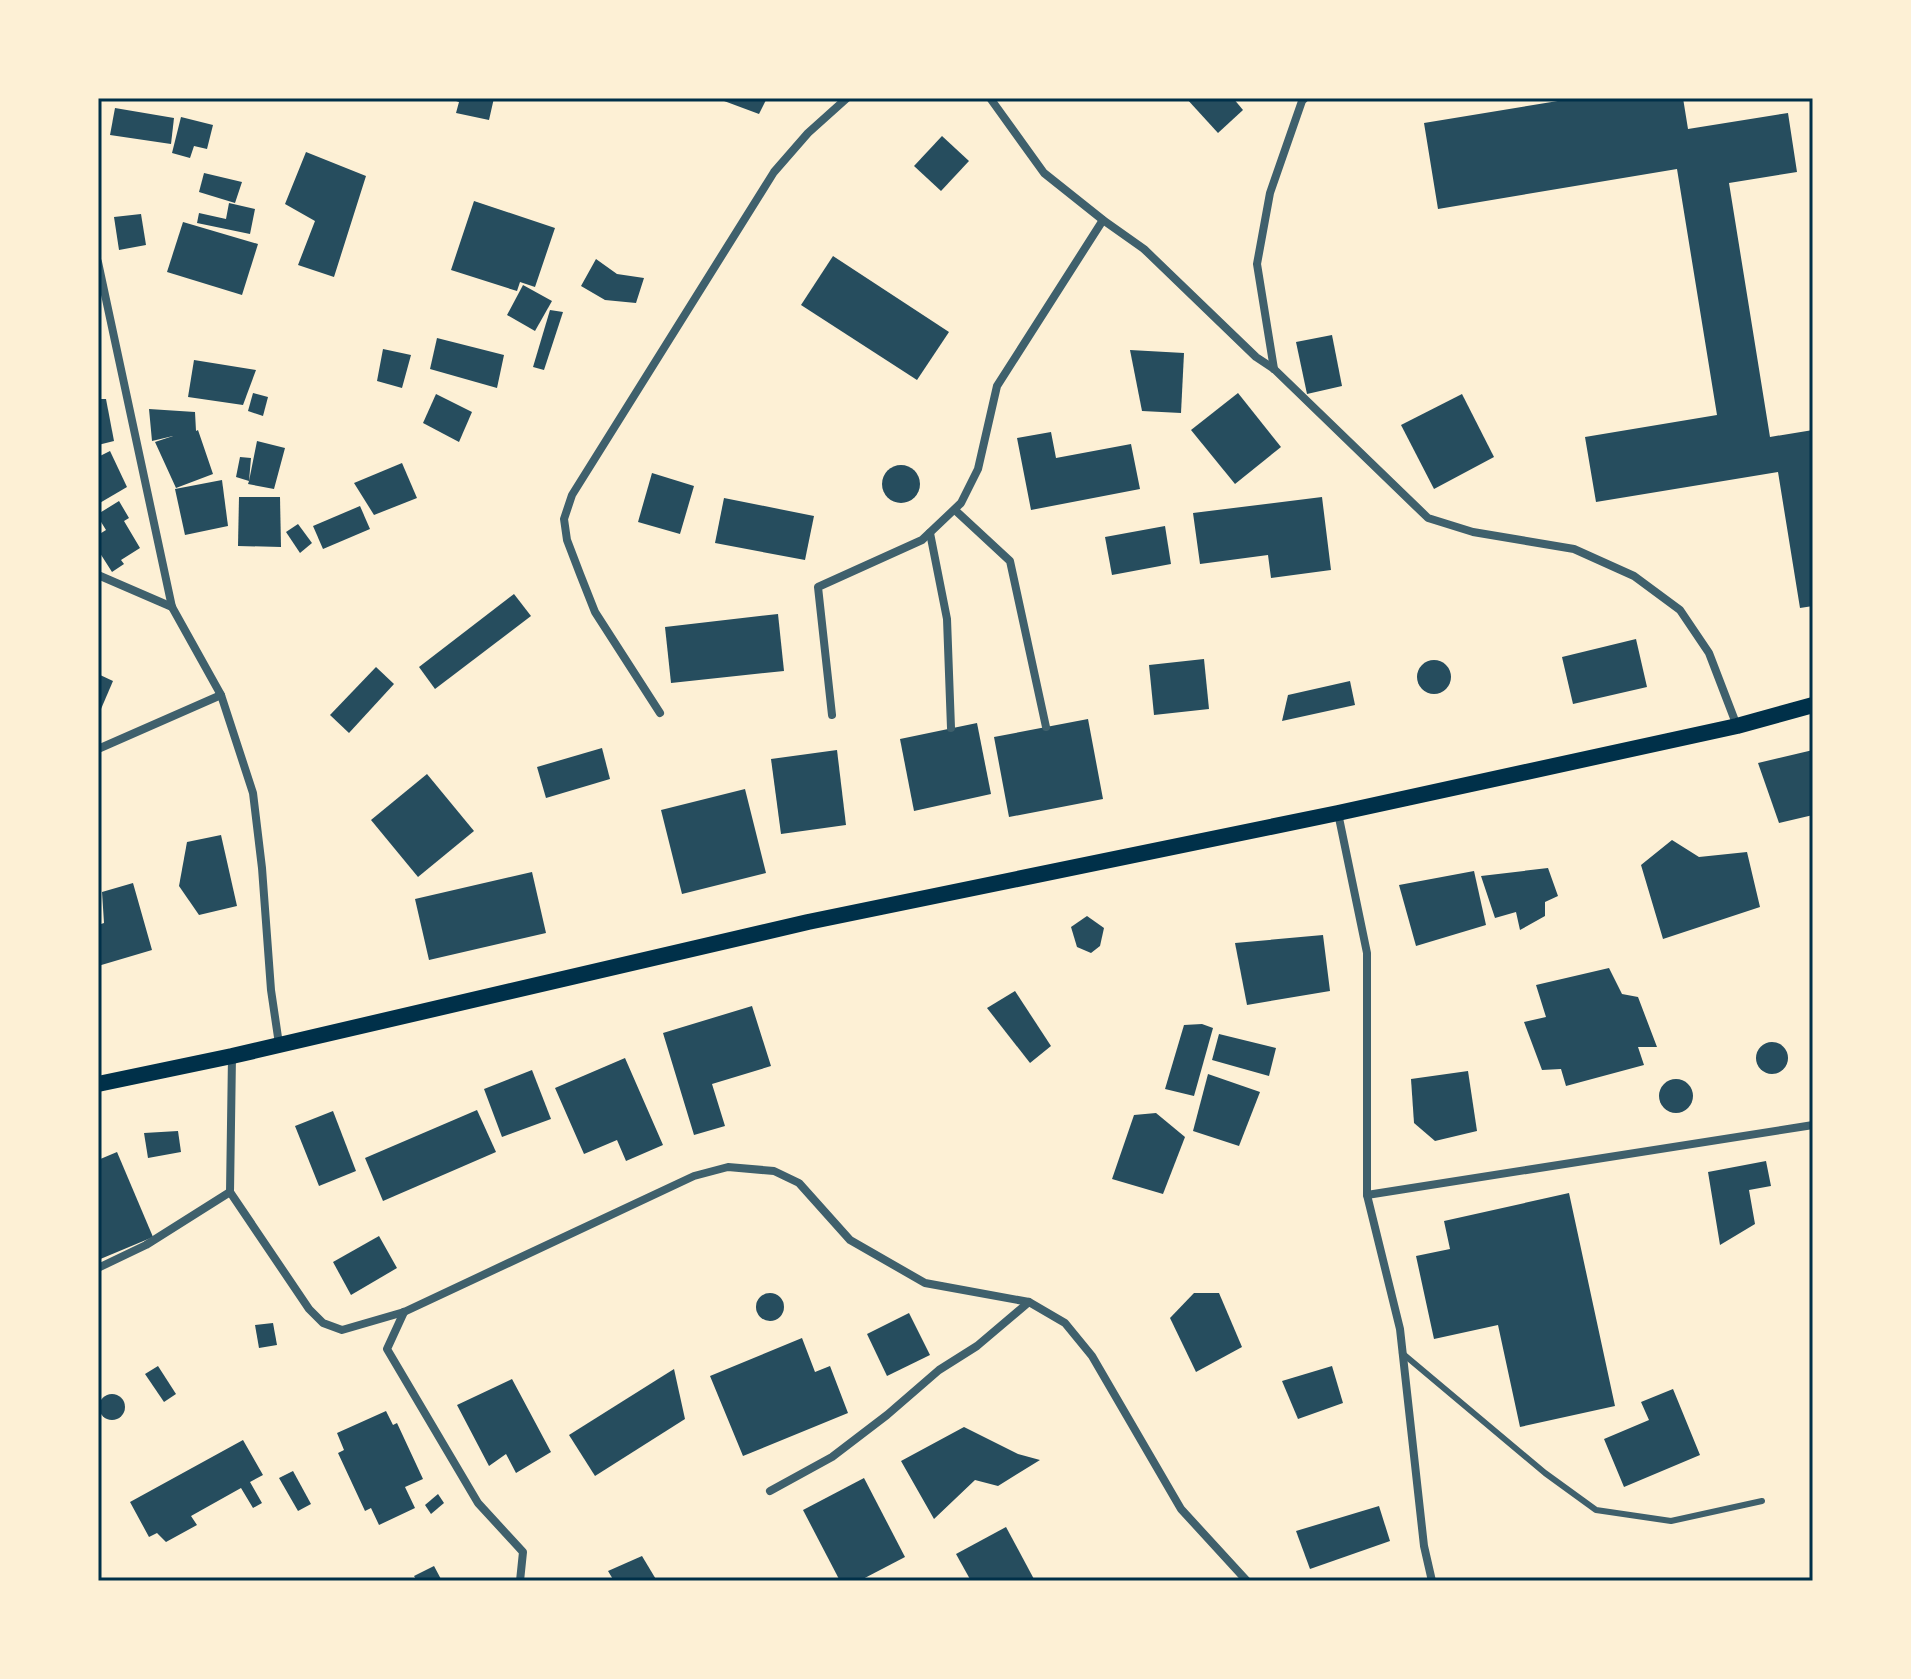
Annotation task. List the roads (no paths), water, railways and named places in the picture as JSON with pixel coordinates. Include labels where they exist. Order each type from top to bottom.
[{"type":"main road","points":[[98,1084],[232,1056],[808,922],[1338,813],[1737,726],[1813,705]]},
{"type":"street","points":[[660,713],[595,612],[567,540],[564,519],[572,495],[774,172],[808,133],[847,98]]},
{"type":"street","points":[[990,98],[1044,173],[1144,249],[1428,518],[1473,532],[1574,549],[1634,576],[1680,610],[1709,653],[1737,726]]},
{"type":"street","points":[[1274,369],[1257,264],[1270,193],[1305,98]]},
{"type":"street","points":[[832,715],[818,587],[922,540],[961,503],[978,469],[997,386],[1103,220]]},
{"type":"street","points":[[98,262],[172,607],[221,695],[253,793],[279,1044]]},
{"type":"street","points":[[955,510],[1010,561],[1046,727]]},
{"type":"street","points":[[930,533],[947,619],[951,728]]},
{"type":"street","points":[[98,575],[172,607]]},
{"type":"street","points":[[98,749],[221,695]]},
{"type":"street","points":[[1338,813],[1367,953],[1367,1195],[1400,1329],[1424,1546],[1432,1581]]},
{"type":"street","points":[[232,1056],[230,1192],[309,1309],[323,1323],[342,1330],[404,1312],[694,1176],[728,1167],[774,1171],[799,1183],[850,1240],[925,1283],[1029,1302],[1065,1323],[1092,1356],[1181,1509],[1247,1581]]},
{"type":"street","points":[[1367,1195],[1813,1125]]},
{"type":"street","points":[[98,1268],[146,1245],[230,1192]]},
{"type":"street","points":[[770,1491],[832,1457],[939,1370],[977,1346],[1029,1302]]},
{"type":"street","points":[[404,1312],[387,1349],[478,1503],[523,1552],[520,1581]]},
{"type":"lane","points":[[1402,1353],[1545,1473],[1596,1510],[1671,1521],[1762,1501]]}]
